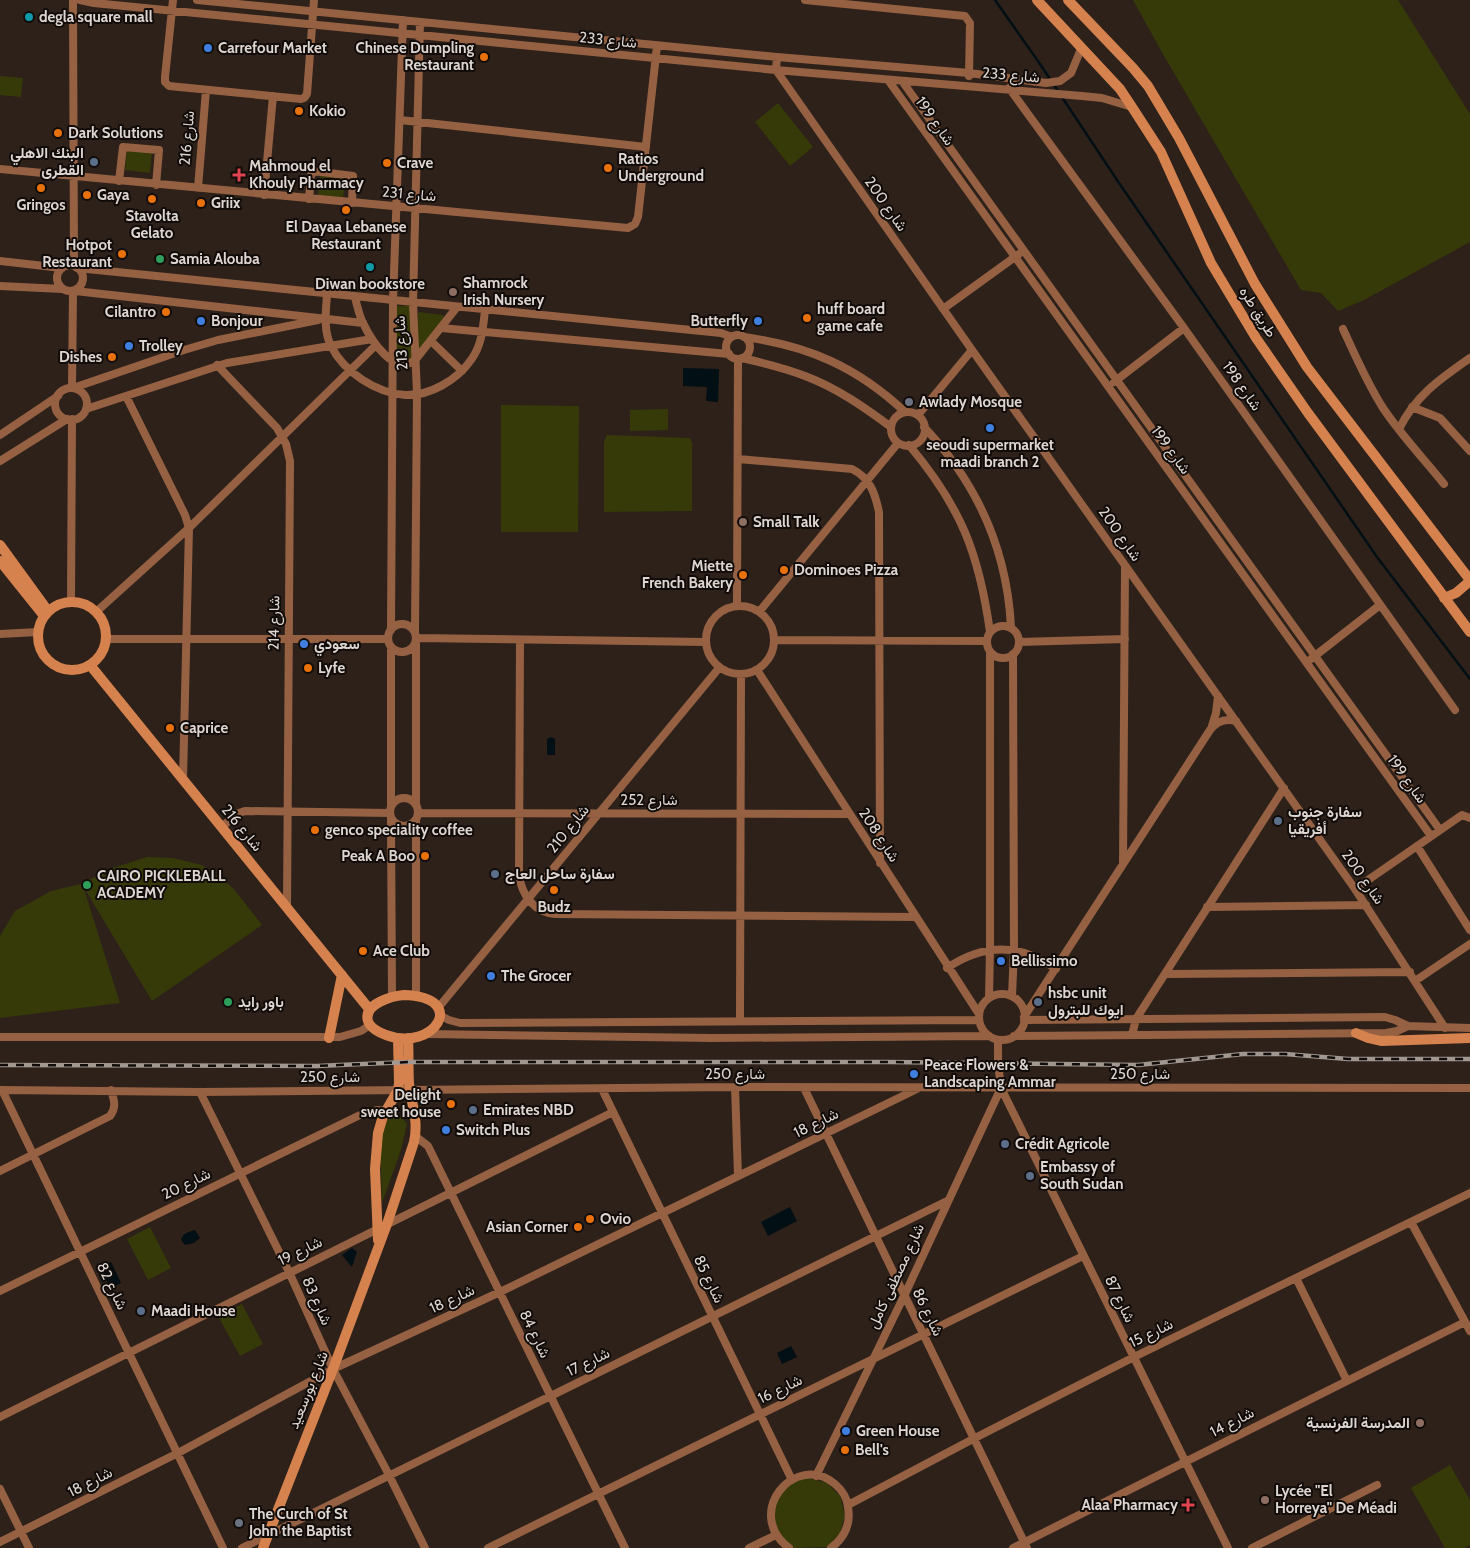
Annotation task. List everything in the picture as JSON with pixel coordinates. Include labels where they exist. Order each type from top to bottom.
[{"type":"main road","name":"طريق طره","points":[[1037,0],[1120,89],[1161,152],[1211,263],[1251,330],[1308,413],[1470,632]]},
{"type":"main road","name":"طريق طره","points":[[1068,0],[1133,68],[1152,92],[1179,138],[1255,284],[1289,339],[1319,383],[1470,581]]},
{"type":"main road","points":[[0,545],[46,614]]},
{"type":"main road","points":[[0,561],[46,614]]},
{"type":"main road","points":[[1444,598],[1456,593],[1470,581]]},
{"type":"main road","points":[[72,602],[80,603],[96,612],[106,629],[106,639],[98,659],[90,666],[79,670],[56,667],[47,660],[41,652],[38,642],[38,632],[46,614],[63,603],[72,602]]},
{"type":"main road","name":"شارع 216","points":[[90,666],[370,1010]]},
{"type":"main road","points":[[329,1038],[342,975]]},
{"type":"main road","points":[[404,995],[416,996],[428,1000],[440,1012],[437,1024],[426,1034],[403,1038],[382,1034],[370,1025],[368,1018],[370,1010],[380,1002],[404,995]]},
{"type":"main road","points":[[1356,1034],[1381,1040],[1470,1038]]},
{"type":"main road","name":"شارع بورسعيد","points":[[383,1226],[375,1170],[376,1151],[378,1133],[386,1111],[398,1090],[403,1038]]},
{"type":"main road","name":"شارع بورسعيد","points":[[263,1548],[333,1370],[415,1136],[416,1117],[410,1090],[403,1038]]},
{"type":"street","points":[[73,0],[76,267],[82,273],[83,280],[74,291],[73,388]]},
{"type":"street","name":"شارع 233","points":[[80,0],[94,3],[402,34],[776,70],[1092,97],[1132,107]]},
{"type":"street","points":[[173,0],[165,82],[171,86],[301,99],[306,96],[314,0]]},
{"type":"street","name":"شارع 233","points":[[197,0],[657,46],[969,73],[1046,83],[1060,81],[1071,73],[1081,49]]},
{"type":"street","points":[[806,0],[965,16],[970,23],[968,86]]},
{"type":"street","name":"شارع 213","points":[[390,630],[393,301],[403,20]]},
{"type":"street","name":"شارع 213","points":[[416,804],[418,393],[413,303],[420,22]]},
{"type":"street","name":"شارع 231","points":[[0,170],[628,228],[634,224],[638,217],[657,46]]},
{"type":"street","points":[[776,70],[777,57]]},
{"type":"street","name":"شارع 200","points":[[776,70],[943,309],[1355,889],[1445,1028]]},
{"type":"street","name":"شارع 198","points":[[1008,78],[1007,83],[1010,89],[1184,328],[1456,710]]},
{"type":"street","name":"شارع 199","points":[[888,80],[1431,836]]},
{"type":"street","name":"شارع 199","points":[[902,81],[1440,830]]},
{"type":"street","name":"شارع 216","points":[[198,188],[206,90]]},
{"type":"street","points":[[264,195],[273,96]]},
{"type":"street","points":[[400,120],[646,147]]},
{"type":"street","points":[[120,182],[123,147],[159,150],[156,185]]},
{"type":"street","points":[[309,199],[311,174],[314,171],[353,176],[352,202]]},
{"type":"street","points":[[943,309],[1023,251]]},
{"type":"street","points":[[0,261],[62,268],[76,267],[393,301],[721,333],[732,337]]},
{"type":"street","points":[[62,268],[57,278],[62,288]]},
{"type":"street","points":[[0,286],[62,288],[74,291],[363,323]]},
{"type":"street","points":[[327,294],[326,333],[331,346],[350,370],[377,387],[393,393],[407,395],[441,385],[462,371],[478,347],[483,332],[485,310]]},
{"type":"street","points":[[355,297],[363,323],[374,342],[392,360],[402,365],[407,365],[416,359],[457,307]]},
{"type":"street","points":[[0,435],[64,390],[209,343],[325,318]]},
{"type":"street","points":[[441,328],[729,354],[806,376],[835,390],[891,427]]},
{"type":"street","points":[[1108,386],[1184,328]]},
{"type":"street","points":[[1343,328],[1375,395],[1399,429],[1444,484]]},
{"type":"street","points":[[729,354],[727,343],[736,335],[794,346],[842,366],[879,389],[906,412]]},
{"type":"street","points":[[740,358],[750,348],[749,343],[744,337]]},
{"type":"street","points":[[431,341],[462,371]]},
{"type":"street","points":[[86,409],[217,365],[331,346],[374,342]]},
{"type":"street","points":[[96,612],[189,528],[350,370],[374,342]]},
{"type":"street","points":[[918,415],[972,350]]},
{"type":"street","points":[[737,606],[740,358]]},
{"type":"street","points":[[1399,429],[1412,407],[1434,384],[1470,358]]},
{"type":"street","name":"شارع 214","points":[[217,365],[277,428],[288,452],[291,470],[287,908]]},
{"type":"street","points":[[0,461],[70,419],[81,416],[86,409],[86,398],[73,388]]},
{"type":"street","points":[[58,396],[57,410],[63,417],[70,419]]},
{"type":"street","points":[[126,396],[185,516],[189,528],[183,779]]},
{"type":"street","points":[[1412,407],[1440,418],[1470,451]]},
{"type":"street","points":[[906,412],[918,415],[924,427],[921,439],[909,445],[898,443],[891,433],[891,427],[896,417],[906,412]]},
{"type":"street","points":[[70,419],[72,602]]},
{"type":"street","points":[[924,427],[956,464],[969,485],[984,515],[999,553],[1005,577],[1011,627],[1018,636],[1019,642],[1018,648],[1013,654],[1004,658],[990,652]]},
{"type":"street","points":[[759,612],[898,443]]},
{"type":"street","points":[[909,445],[945,492],[967,536],[980,573],[990,632]]},
{"type":"street","points":[[738,459],[852,469],[868,480],[873,490],[879,512],[880,862]]},
{"type":"street","points":[[1123,864],[1125,566]]},
{"type":"street","points":[[1307,662],[1380,605]]},
{"type":"street","points":[[737,606],[752,608],[759,612],[770,624],[774,640],[772,652],[766,662],[757,670],[741,675],[729,673],[719,668],[709,656],[706,642],[706,633],[714,618],[721,612],[737,606]]},
{"type":"street","points":[[392,997],[391,647],[388,639],[390,630],[396,625],[404,624],[410,626],[416,638]]},
{"type":"street","points":[[989,998],[990,652],[986,641],[990,632],[999,626],[1011,627]]},
{"type":"street","points":[[0,634],[38,632]]},
{"type":"street","points":[[416,638],[706,642]]},
{"type":"street","points":[[391,647],[397,652],[404,652],[411,649],[416,638]]},
{"type":"street","points":[[106,639],[388,639]]},
{"type":"street","points":[[1019,642],[1125,639]]},
{"type":"street","points":[[520,640],[519,875],[528,899],[540,910],[555,914],[915,917]]},
{"type":"street","points":[[774,640],[986,641]]},
{"type":"street","points":[[1012,996],[1014,950],[1013,654]]},
{"type":"street","name":"شارع 210","points":[[440,1012],[528,899],[719,668]]},
{"type":"street","name":"شارع 208","points":[[757,670],[979,1017]]},
{"type":"street","points":[[740,1020],[741,675]]},
{"type":"street","points":[[1210,730],[1216,713],[1218,696]]},
{"type":"street","points":[[1024,1018],[1210,730],[1221,720],[1229,719],[1236,721]]},
{"type":"street","points":[[1132,1035],[1136,1019],[1284,788]]},
{"type":"street","points":[[416,996],[417,816],[416,804],[409,799],[400,798],[393,803],[391,812],[396,824],[409,826],[417,816]]},
{"type":"street","points":[[222,827],[236,814],[245,811],[391,812]]},
{"type":"street","name":"شارع 252","points":[[417,816],[520,813],[849,814]]},
{"type":"street","points":[[1355,889],[1462,815],[1470,818]]},
{"type":"street","points":[[1417,846],[1470,930]]},
{"type":"street","points":[[1207,907],[1366,905]]},
{"type":"street","points":[[1415,981],[1470,944]]},
{"type":"street","points":[[947,968],[968,956],[990,949],[1005,949],[1031,954],[1056,969]]},
{"type":"street","points":[[1165,974],[1410,972]]},
{"type":"street","points":[[1014,1036],[1023,1026],[1022,1007],[1012,996],[1000,994],[989,998],[984,1002],[979,1017],[981,1028],[989,1036],[998,1040],[1014,1036],[1392,1033],[1408,1026]]},
{"type":"street","points":[[440,1012],[460,1023],[979,1017]]},
{"type":"street","points":[[1024,1018],[1385,1017],[1408,1026],[1470,1028]]},
{"type":"street","points":[[0,1037],[329,1038],[351,1035],[370,1025]]},
{"type":"street","points":[[426,1034],[712,1038],[989,1036]]},
{"type":"street","points":[[998,1040],[1001,1088]]},
{"type":"street","points":[[735,1088],[738,1176]]},
{"type":"street","name":"شارع 250","points":[[1,1090],[200,1092],[735,1088],[1470,1088]]},
{"type":"street","name":"شارع 86","points":[[804,1088],[1026,1545]]},
{"type":"street","name":"شارع 18","points":[[0,1542],[178,1453],[333,1370],[500,1292],[918,1088]]},
{"type":"street","name":"شارع مصطفى كامل","points":[[816,1476],[1001,1088]]},
{"type":"street","name":"شارع 87","points":[[1001,1088],[1228,1548]]},
{"type":"street","name":"شارع 85","points":[[602,1089],[792,1480]]},
{"type":"street","name":"شارع 82","points":[[1,1090],[223,1548]]},
{"type":"street","points":[[0,1170],[110,1116],[114,1111],[115,1104],[111,1090]]},
{"type":"street","name":"شارع 83","points":[[200,1092],[289,1272],[333,1370],[389,1475],[425,1548]]},
{"type":"street","name":"شارع 20","points":[[0,1291],[360,1115],[377,1110],[386,1111]]},
{"type":"street","name":"شارع 19","points":[[0,1417],[613,1112]]},
{"type":"street","name":"شارع 84","points":[[415,1136],[428,1146],[625,1548]]},
{"type":"street","name":"شارع 15","points":[[848,1505],[1134,1357],[1470,1193]]},
{"type":"street","name":"شارع 17","points":[[242,1548],[947,1201]]},
{"type":"street","points":[[1411,1222],[1470,1331]]},
{"type":"street","name":"شارع 16","points":[[488,1548],[1084,1256]]},
{"type":"street","points":[[1296,1278],[1347,1380]]},
{"type":"street","name":"شارع 14","points":[[1012,1548],[1026,1545],[1186,1461],[1465,1322]]},
{"type":"street","points":[[789,1548],[780,1545],[771,1522],[771,1508],[776,1494],[792,1480],[808,1475],[827,1479],[843,1494],[848,1505],[849,1521],[846,1529],[837,1543],[831,1548]]},
{"type":"street","points":[[1252,1548],[1377,1485]]},
{"type":"street","points":[[0,1489],[29,1548]]},
{"type":"street","points":[[749,1548],[776,1535]]},
{"type":"green space","points":[[1133,0],[1398,0],[1470,114],[1470,242],[1364,300],[1338,311],[1321,293],[1301,290]]},
{"type":"green space","points":[[0,76],[23,78],[21,97],[0,95]]},
{"type":"green space","points":[[778,103],[813,147],[790,166],[755,122]]},
{"type":"green space","points":[[127,149],[152,152],[150,173],[125,170]]},
{"type":"green space","points":[[320,175],[345,178],[343,199],[318,197]]},
{"type":"green space","points":[[396,306],[410,306],[413,359],[404,362],[394,359]]},
{"type":"green space","points":[[418,312],[443,315],[444,317],[418,352]]},
{"type":"green space","points":[[501,405],[579,406],[578,532],[501,532]]},
{"type":"green space","points":[[668,409],[668,430],[630,431],[630,410]]},
{"type":"green space","points":[[607,435],[690,438],[692,443],[692,511],[604,512],[604,442]]},
{"type":"green space","points":[[147,857],[173,858],[202,865],[233,888],[262,925],[152,1001],[83,886],[120,1003],[0,1018],[0,936],[15,911],[51,891],[81,884],[113,868]]},
{"type":"green space","points":[[392,1115],[400,1115],[407,1124],[401,1150],[382,1203],[380,1143],[384,1122]]},
{"type":"green space","points":[[150,1227],[171,1268],[148,1280],[127,1239]]},
{"type":"green space","points":[[242,1304],[263,1344],[240,1356],[218,1316]]},
{"type":"green space","points":[[1450,1465],[1470,1500],[1470,1545],[1464,1548],[1445,1548],[1411,1488]]},
{"type":"green space","points":[[808,1478],[827,1483],[840,1496],[845,1515],[840,1533],[827,1547],[791,1547],[779,1535],[774,1520],[774,1504],[782,1490],[791,1483]]},
{"type":"shaded area","points":[[683,368],[719,369],[718,402],[706,401],[707,387],[683,386]]},
{"type":"shaded area","points":[[551,737],[555,739],[555,755],[547,755],[547,739]]},
{"type":"shaded area","points":[[790,1207],[797,1221],[768,1236],[761,1222]]},
{"type":"shaded area","points":[[195,1230],[200,1238],[194,1243],[185,1245],[181,1240],[184,1234]]},
{"type":"shaded area","points":[[352,1248],[357,1252],[352,1267],[342,1255]]},
{"type":"shaded area","points":[[111,1262],[121,1283],[110,1288],[101,1267]]},
{"type":"shaded area","points":[[791,1346],[797,1357],[782,1364],[777,1353]]},
{"type":"waterway","points":[[995,0],[1377,557],[1470,679]]},
{"type":"railway","points":[[0,1065],[317,1066],[409,1062],[889,1062],[1138,1065],[1243,1054],[1285,1054],[1348,1059],[1470,1059]]},
{"type":"place","name":"degla square mall","points":[[29,17]]},
{"type":"place","name":"Carrefour Market","points":[[208,48]]},
{"type":"place","name":"Chinese Dumpling Restaurant","points":[[484,57]]},
{"type":"place","name":"Kokio","points":[[299,111]]},
{"type":"place","name":"Dark Solutions","points":[[58,133]]},
{"type":"place","name":"البنك الاهلي القطرى","points":[[94,162]]},
{"type":"place","name":"Crave","points":[[387,163]]},
{"type":"place","name":"Ratios Underground","points":[[608,168]]},
{"type":"place","name":"Mahmoud el Khouly Pharmacy","points":[[239,175]]},
{"type":"place","name":"Gringos","points":[[41,188]]},
{"type":"place","name":"Gaya","points":[[87,195]]},
{"type":"place","name":"Stavolta Gelato","points":[[152,199]]},
{"type":"place","name":"Griix","points":[[201,203]]},
{"type":"place","name":"El Dayaa Lebanese Restaurant","points":[[346,210]]},
{"type":"place","name":"Hotpot Restaurant","points":[[122,254]]},
{"type":"place","name":"Samia Alouba","points":[[160,259]]},
{"type":"place","name":"Diwan bookstore","points":[[370,267]]},
{"type":"place","name":"Shamrock Irish Nursery","points":[[453,292]]},
{"type":"place","name":"Cilantro","points":[[166,312]]},
{"type":"place","name":"huff board game cafe","points":[[807,318]]},
{"type":"place","name":"Bonjour","points":[[201,321]]},
{"type":"place","name":"Butterfly","points":[[758,321]]},
{"type":"place","name":"Trolley","points":[[129,346]]},
{"type":"place","name":"Dishes","points":[[112,357]]},
{"type":"place","name":"Awlady Mosque","points":[[909,402]]},
{"type":"place","name":"seoudi supermarket maadi branch 2","points":[[990,428]]},
{"type":"place","name":"Small Talk","points":[[743,522]]},
{"type":"place","name":"Dominoes Pizza","points":[[784,570]]},
{"type":"place","name":"Miette French Bakery","points":[[743,575]]},
{"type":"place","name":"سعودي","points":[[304,644]]},
{"type":"place","name":"Lyfe","points":[[308,668]]},
{"type":"place","name":"Caprice","points":[[170,728]]},
{"type":"place","name":"سفارة جنوب أفريقيا","points":[[1278,821]]},
{"type":"place","name":"genco speciality coffee","points":[[315,830]]},
{"type":"place","name":"Peak A Boo","points":[[425,856]]},
{"type":"place","name":"سفارة ساحل العاج","points":[[495,874]]},
{"type":"place","name":"CAIRO PICKLEBALL ACADEMY","points":[[87,885]]},
{"type":"place","name":"Budz","points":[[554,890]]},
{"type":"place","name":"Ace Club","points":[[363,951]]},
{"type":"place","name":"Bellissimo","points":[[1001,961]]},
{"type":"place","name":"The Grocer","points":[[491,976]]},
{"type":"place","name":"باور رايد","points":[[228,1002]]},
{"type":"place","name":"hsbc unit ايوك للبترول","points":[[1038,1002]]},
{"type":"place","name":"Peace Flowers & Landscaping Ammar","points":[[914,1074]]},
{"type":"place","name":"Delight sweet house","points":[[451,1104]]},
{"type":"place","name":"Emirates NBD","points":[[473,1110]]},
{"type":"place","name":"Switch Plus","points":[[446,1130]]},
{"type":"place","name":"Crédit Agricole","points":[[1005,1144]]},
{"type":"place","name":"Embassy of South Sudan","points":[[1030,1176]]},
{"type":"place","name":"Ovio","points":[[590,1219]]},
{"type":"place","name":"Asian Corner","points":[[578,1227]]},
{"type":"place","name":"Maadi House","points":[[141,1311]]},
{"type":"place","name":"المدرسة الفرنسية","points":[[1420,1423]]},
{"type":"place","name":"Green House","points":[[846,1431]]},
{"type":"place","name":"Bell's","points":[[845,1450]]},
{"type":"place","name":"Lycée \"El Horreya\" De Méadi","points":[[1265,1500]]},
{"type":"place","name":"Alaa Pharmacy","points":[[1188,1505]]},
{"type":"place","name":"The Curch of St John the Baptist","points":[[239,1523]]}]
